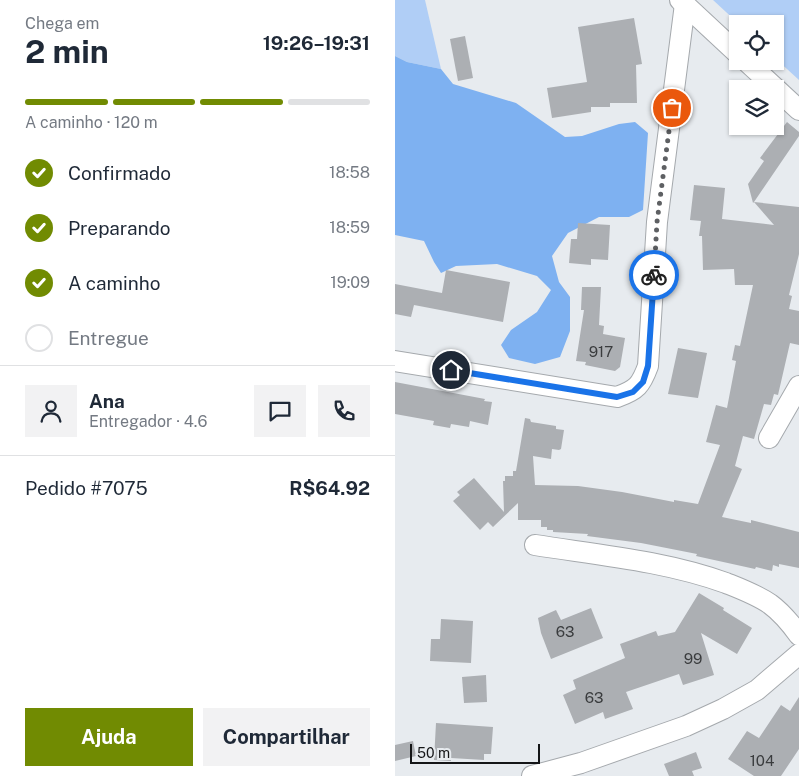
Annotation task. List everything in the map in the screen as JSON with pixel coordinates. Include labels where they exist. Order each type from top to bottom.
[{"type":"street","points":[[683,2],[729,45]]},
{"type":"street","points":[[395,361],[617,397],[633,392],[643,382],[648,366],[657,222],[683,2]]},
{"type":"street","points":[[756,70],[799,110]]},
{"type":"street","points":[[769,438],[799,386]]},
{"type":"street","points":[[535,546],[650,563],[700,574],[747,591],[770,605],[785,618],[799,635]]},
{"type":"street","points":[[532,776],[581,763],[686,726],[723,709],[757,690],[799,654]]},
{"type":"street","points":[[566,776],[581,763]]},
{"type":"shaded area","points":[[395,0],[425,0],[441,69],[407,62],[395,56]]},
{"type":"shaded area","points":[[713,0],[799,0],[799,80],[784,66],[784,15],[729,15]]},
{"type":"shaded area","points":[[395,56],[407,62],[441,69],[453,84],[516,103],[565,137],[582,136],[619,124],[635,122],[648,133],[643,210],[629,217],[599,217],[568,233],[552,256],[559,282],[570,297],[570,331],[560,357],[535,364],[509,358],[501,345],[511,330],[537,312],[551,290],[537,276],[497,264],[456,266],[441,273],[424,241],[395,235]]},
{"type":"building","points":[[634,18],[642,64],[636,65],[637,103],[610,103],[610,107],[591,107],[591,112],[552,118],[547,88],[587,82],[578,27]]},
{"type":"building","points":[[465,36],[473,78],[458,81],[450,39]]},
{"type":"building","points":[[787,122],[799,132],[799,136],[753,203],[748,184],[764,161],[760,158],[777,135],[784,135],[784,126]]},
{"type":"building","points":[[694,185],[725,188],[722,219],[774,225],[754,202],[799,207],[799,254],[789,295],[792,296],[789,309],[799,311],[799,345],[790,343],[778,395],[774,394],[771,405],[764,404],[754,439],[743,436],[735,466],[742,469],[722,517],[751,523],[751,520],[799,532],[799,568],[779,564],[779,567],[773,565],[772,571],[756,567],[755,569],[696,556],[697,554],[641,543],[587,536],[588,534],[553,532],[553,530],[547,530],[547,527],[541,527],[541,520],[518,520],[518,503],[493,527],[488,522],[480,530],[453,501],[460,495],[457,492],[474,478],[504,512],[503,481],[505,481],[505,476],[513,476],[513,471],[516,471],[525,418],[530,419],[531,422],[556,426],[556,429],[564,430],[561,449],[552,449],[551,459],[533,456],[535,485],[578,486],[674,502],[674,500],[698,504],[720,445],[706,442],[716,405],[727,408],[736,361],[732,360],[735,345],[740,346],[753,285],[735,285],[734,269],[703,270],[702,236],[699,236],[701,221],[690,220]]},
{"type":"building","points":[[578,223],[610,225],[608,260],[591,259],[591,265],[569,263],[571,239],[577,239]]},
{"type":"building","points":[[446,270],[510,282],[503,322],[414,305],[411,317],[395,314],[395,284],[442,293]]},
{"type":"building","points":[[582,287],[601,287],[599,325],[604,326],[603,334],[625,338],[620,367],[615,371],[585,365],[586,362],[576,361],[584,310],[581,310]]},
{"type":"building","points":[[678,348],[707,353],[698,398],[668,394]]},
{"type":"building","points":[[395,382],[485,399],[484,401],[492,402],[488,425],[470,421],[469,427],[451,424],[450,428],[433,425],[434,421],[395,414]]},
{"type":"building","points":[[699,593],[752,628],[737,654],[701,633],[714,675],[683,685],[679,674],[626,692],[633,709],[605,719],[603,712],[575,724],[563,695],[576,689],[573,680],[625,658],[620,644],[656,631],[658,636],[675,632]]},
{"type":"building","points":[[591,608],[603,638],[551,659],[541,633],[538,618],[556,610],[561,620]]},
{"type":"building","points":[[441,619],[473,621],[471,663],[430,661],[431,639],[440,639]]},
{"type":"building","points":[[486,675],[487,702],[464,703],[462,677]]},
{"type":"building","points":[[799,697],[799,749],[781,776],[754,776],[728,759],[747,731],[759,738],[781,705],[790,711]]},
{"type":"building","points":[[436,723],[493,727],[491,754],[484,754],[484,760],[451,758],[451,761],[434,760]]},
{"type":"building","points":[[413,741],[416,756],[395,761],[395,745]]},
{"type":"building","points":[[696,752],[702,768],[692,771],[694,776],[669,776],[664,764]]},
{"type":"way so far","points":[[654,275],[657,222],[672,108]]},
{"type":"route","points":[[451,370],[617,397],[633,392],[643,382],[648,366],[654,275]]}]
